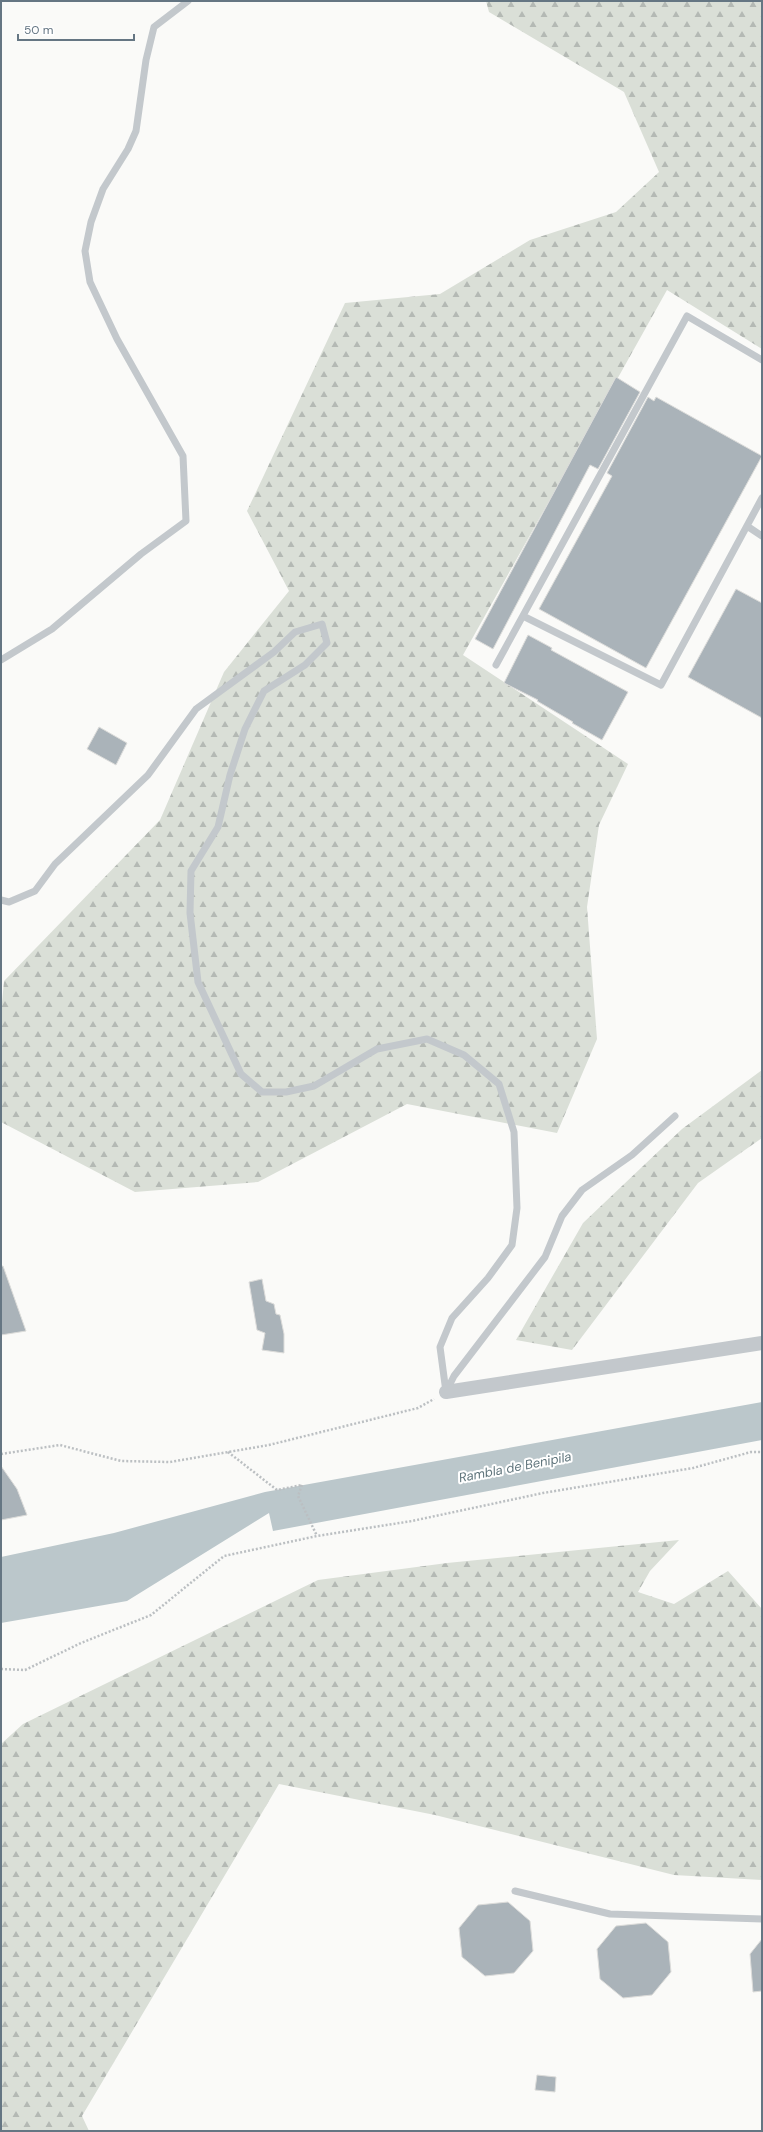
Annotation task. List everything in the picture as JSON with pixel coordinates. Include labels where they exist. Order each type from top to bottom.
[{"type":"street","points":[[446,1392],[762,1343]]},
{"type":"lane","points":[[1,660],[52,629],[140,554],[186,521],[184,456],[117,339],[90,282],[84,251],[91,222],[103,189],[128,149],[136,131],[146,60],[154,27],[188,1]]},
{"type":"lane","points":[[496,665],[687,316],[762,360]]},
{"type":"lane","points":[[523,616],[660,686],[762,498]]},
{"type":"lane","points":[[747,526],[762,536]]},
{"type":"lane","points":[[1,900],[9,902],[35,891],[55,864],[148,775],[196,709],[274,652],[296,632],[322,624],[327,643],[305,665],[264,691],[246,729],[230,775],[218,827],[191,871],[190,913],[198,982],[241,1074],[262,1092],[286,1092],[314,1086],[377,1049],[427,1039],[464,1055],[499,1084],[514,1132],[517,1208],[512,1245],[488,1278],[452,1318],[440,1347],[446,1392]]},
{"type":"lane","points":[[446,1392],[454,1376],[546,1257],[562,1216],[582,1190],[632,1155],[674,1116]]},
{"type":"lane","points":[[515,1891],[610,1914],[762,1919]]},
{"type":"path","points":[[1,1454],[60,1445],[121,1461],[170,1462],[268,1445],[418,1408],[446,1392]]},
{"type":"path","points":[[228,1452],[277,1490],[302,1485],[298,1496],[316,1536]]},
{"type":"path","points":[[1,1669],[25,1670],[81,1643],[151,1615],[224,1556],[316,1536],[412,1521],[543,1494],[693,1468],[751,1452],[762,1452]]},
{"type":"green space","points":[[486,1],[762,1],[762,349],[667,290],[463,655],[628,764],[599,825],[587,907],[597,1039],[557,1133],[407,1104],[258,1182],[135,1192],[1,1122],[1,1014],[4,981],[160,820],[224,672],[289,591],[247,511],[345,303],[440,294],[530,240],[616,212],[659,172],[624,92],[489,12]]},
{"type":"green space","points":[[762,1070],[762,1138],[698,1183],[572,1350],[516,1340],[583,1223],[682,1129]]},
{"type":"green space","points":[[679,1540],[650,1571],[638,1592],[674,1604],[728,1571],[762,1609],[762,1880],[674,1875],[435,1815],[279,1784],[82,2116],[89,2131],[1,2131],[1,1744],[23,1724],[318,1580],[447,1563]]},
{"type":"water","name":"Rambla de Benipila","points":[[762,1402],[762,1440],[273,1531],[269,1513],[127,1601],[1,1623],[1,1557],[114,1533],[265,1492]]},
{"type":"building","points":[[616,377],[640,392],[598,469],[590,465],[493,649],[475,639]]},
{"type":"building","points":[[648,397],[654,401],[656,397],[762,456],[646,668],[539,609],[612,476],[607,473]]},
{"type":"building","points":[[736,589],[762,603],[762,718],[688,677]]},
{"type":"building","points":[[528,635],[552,648],[551,650],[628,692],[602,740],[572,723],[573,722],[537,701],[538,700],[504,683]]},
{"type":"building","points":[[99,727],[127,743],[116,765],[87,749]]},
{"type":"building","points":[[1,1266],[3,1266],[26,1331],[1,1335]]},
{"type":"building","points":[[262,1279],[266,1301],[274,1304],[276,1314],[280,1315],[284,1334],[284,1353],[262,1350],[265,1333],[257,1330],[249,1282]]},
{"type":"building","points":[[1,1466],[17,1489],[27,1515],[1,1520]]},
{"type":"building","points":[[508,1902],[530,1921],[533,1951],[514,1973],[485,1976],[462,1957],[459,1928],[478,1905]]},
{"type":"building","points":[[646,1923],[668,1942],[671,1972],[652,1995],[623,1998],[600,1979],[597,1949],[616,1926]]},
{"type":"building","points":[[762,1939],[762,1991],[753,1992],[750,1954]]},
{"type":"building","points":[[537,2075],[556,2077],[555,2092],[535,2090]]}]
